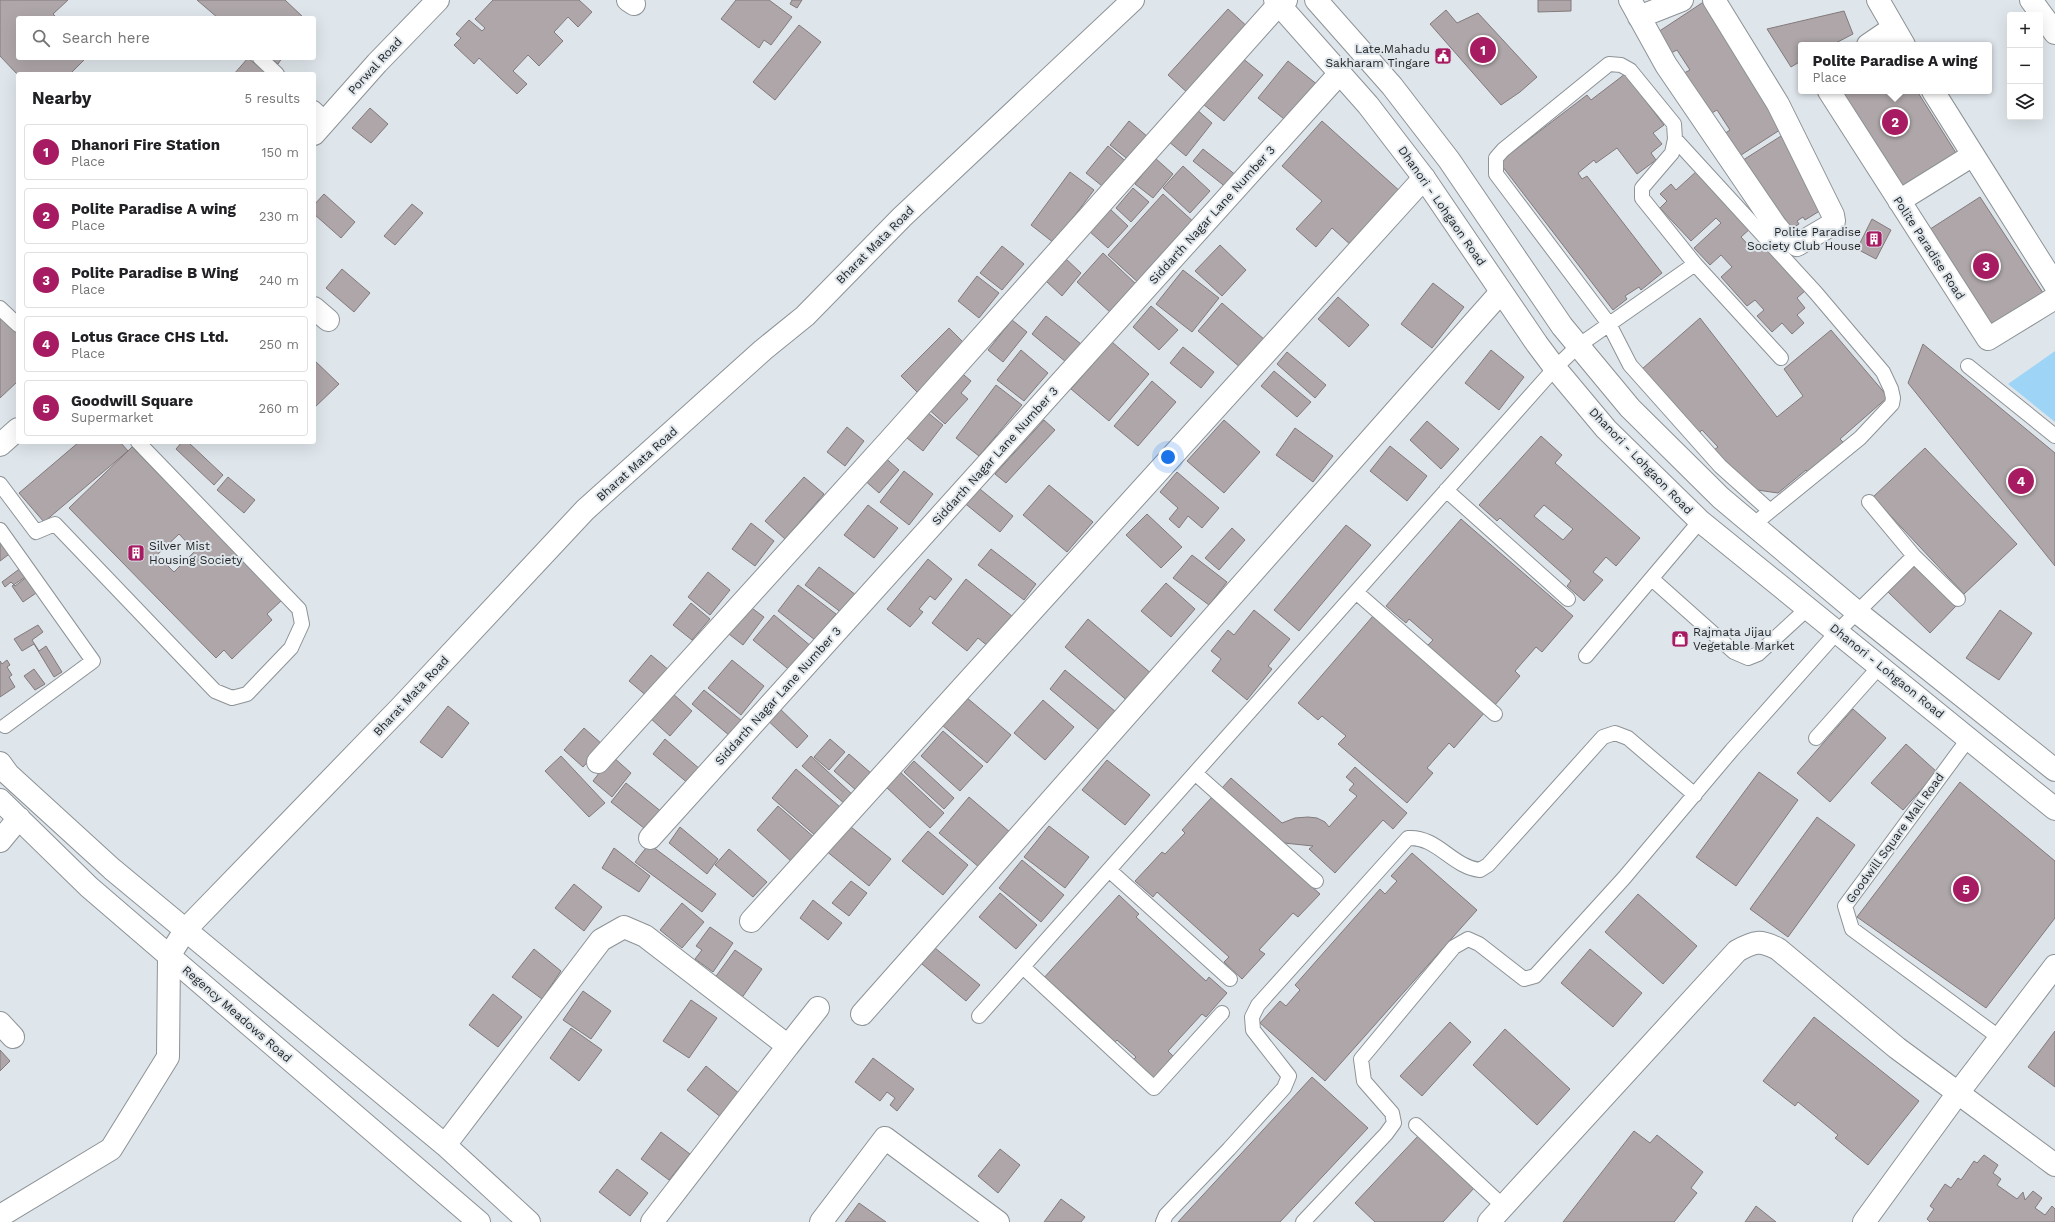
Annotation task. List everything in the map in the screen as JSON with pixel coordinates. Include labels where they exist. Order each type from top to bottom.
[{"type":"street","name":"Porwal Road","points":[[318,121],[438,0]]},
{"type":"street","name":"Bharat Mata Road","points":[[169,956],[186,929],[401,707],[585,510],[763,350],[805,316],[902,217],[1134,0]]},
{"type":"street","points":[[1316,0],[1392,86],[1440,148],[1562,326],[1630,408],[1721,498],[1857,612],[2055,770]]},
{"type":"street","points":[[1682,0],[1635,8],[1666,65],[1775,225],[1785,237],[1797,245],[1831,225],[1834,221],[1834,215],[1778,104],[1714,0]]},
{"type":"street","points":[[1878,0],[1899,36],[1878,42]]},
{"type":"street","points":[[2031,0],[2055,33]]},
{"type":"street","points":[[598,762],[889,442],[1280,1]]},
{"type":"street","name":"Dhanori - Lohgaon Road","points":[[1280,1],[1368,106],[1424,178],[1501,292],[1555,368],[1606,429],[1700,521],[1838,631],[2055,809]]},
{"type":"street","name":"Siddarth Nagar Lane Number 3","points":[[650,838],[1340,73]]},
{"type":"street","name":"Polite Paradise Road","points":[[1831,94],[1988,339],[2055,298]]},
{"type":"street","points":[[1935,94],[2055,285]]},
{"type":"street","points":[[1899,201],[1973,155]]},
{"type":"street","points":[[751,921],[1424,178]]},
{"type":"street","points":[[862,1014],[1501,292]]},
{"type":"street","points":[[0,445],[16,431]]},
{"type":"street","points":[[0,763],[8,774],[112,869],[445,1145],[530,1222]]},
{"type":"street","name":"Regency Meadows Road","points":[[0,800],[90,887],[479,1222]]},
{"type":"street","points":[[0,840],[19,818]]},
{"type":"street","points":[[445,1145],[601,940],[624,927],[645,936],[788,1046]]},
{"type":"street","points":[[1496,1214],[1737,951],[1751,943],[1764,942],[1778,949],[1897,1048],[2055,1165]]},
{"type":"street","points":[[0,1216],[111,1149],[168,1057],[169,956]]},
{"type":"street","points":[[1864,1222],[1958,1093],[2055,966]]},
{"type":"street","points":[[652,1222],[818,1008]]},
{"type":"street","points":[[821,1222],[885,1138],[998,1222]]},
{"type":"lane","points":[[262,60],[275,72]]},
{"type":"lane","points":[[1769,510],[1720,466],[1630,365],[1609,324],[1496,174],[1496,158],[1503,150],[1609,64],[1621,65],[1630,70],[1674,124],[1672,152],[1642,188],[1642,198],[1695,264],[1781,358]]},
{"type":"lane","points":[[1674,139],[1816,293],[1883,372],[1891,389],[1893,398],[1892,404],[1860,438],[1769,510],[1753,525]]},
{"type":"lane","points":[[980,1016],[1555,368],[1578,346],[1695,264]]},
{"type":"lane","points":[[0,308],[16,323]]},
{"type":"lane","points":[[1968,366],[2055,436]]},
{"type":"lane","points":[[0,484],[36,532],[55,524],[215,691],[232,698],[247,694],[292,648],[302,624],[299,609],[140,444]]},
{"type":"lane","points":[[1446,490],[1568,599]]},
{"type":"lane","points":[[1869,502],[1914,556],[1958,599]]},
{"type":"lane","points":[[1586,656],[1700,521]]},
{"type":"lane","points":[[0,530],[93,661],[5,726]]},
{"type":"lane","points":[[1304,1222],[1386,1134],[1394,1123],[1392,1113],[1364,1081],[1360,1059],[1454,947],[1468,938],[1479,944],[1524,979],[1535,976],[1624,878],[1694,795],[1838,631],[1914,556]]},
{"type":"lane","points":[[1652,579],[1734,652],[1748,658],[1758,654],[1808,608]]},
{"type":"lane","points":[[1356,592],[1495,714]]},
{"type":"lane","points":[[1816,738],[1880,666]]},
{"type":"lane","points":[[1163,1222],[1166,1215],[1229,1149],[1284,1088],[1289,1076],[1253,1030],[1252,1018],[1258,1005],[1408,838],[1425,839],[1470,869],[1480,870],[1488,865],[1603,737],[1615,733],[1628,738],[1694,795]]},
{"type":"lane","name":"Goodwill Square Mall Road","points":[[1969,738],[1845,906],[1852,929],[2000,1038]]},
{"type":"lane","points":[[1195,772],[1316,882]]},
{"type":"lane","points":[[1109,870],[1230,979]]},
{"type":"lane","points":[[1023,967],[1154,1088],[1222,1012]]},
{"type":"lane","points":[[1416,1125],[1496,1214]]},
{"type":"shaded area","points":[[2055,351],[2055,422],[2008,384]]},
{"type":"building","points":[[0,0],[68,0],[53,14],[55,16],[16,16],[16,60],[84,60],[72,72],[16,73],[0,56]]},
{"type":"building","points":[[197,0],[285,0],[302,16],[216,16]]},
{"type":"building","points":[[493,0],[579,0],[592,12],[578,27],[568,17],[554,32],[563,41],[539,66],[528,55],[513,71],[527,84],[517,94],[479,58],[474,64],[454,45],[461,38],[456,34],[469,20],[482,31],[485,28],[475,19]]},
{"type":"building","points":[[736,0],[769,0],[792,17],[771,45],[764,40],[759,48],[721,19]]},
{"type":"building","points":[[792,0],[802,0],[797,8],[790,4]]},
{"type":"building","points":[[1538,0],[1571,0],[1571,11],[1538,12]]},
{"type":"building","points":[[1705,1],[1786,126],[1738,157],[1724,134],[1730,130],[1717,110],[1710,114],[1684,73],[1690,70],[1677,50],[1671,53],[1658,32]]},
{"type":"building","points":[[1228,9],[1250,29],[1190,95],[1168,75]]},
{"type":"building","points":[[1446,10],[1457,23],[1478,13],[1537,77],[1520,92],[1501,105],[1430,24]]},
{"type":"building","points":[[1844,11],[1853,34],[1838,42],[1798,42],[1798,63],[1791,67],[1767,29]]},
{"type":"building","points":[[799,25],[821,42],[775,100],[753,82]]},
{"type":"building","points":[[1241,57],[1263,75],[1224,121],[1203,104]]},
{"type":"building","points":[[246,60],[250,60],[265,72],[236,72]]},
{"type":"building","points":[[273,60],[281,60],[278,64]]},
{"type":"building","points":[[1288,61],[1319,86],[1289,123],[1258,98]]},
{"type":"building","points":[[1625,74],[1664,125],[1653,133],[1662,144],[1651,153],[1656,160],[1637,174],[1617,148],[1596,163],[1594,160],[1578,173],[1582,179],[1587,176],[1662,273],[1641,290],[1639,287],[1625,296],[1627,299],[1613,310],[1499,162],[1587,95],[1591,100]]},
{"type":"building","points":[[1836,94],[1919,94],[1956,153],[1925,176],[1897,189]]},
{"type":"building","points":[[370,108],[388,124],[371,143],[352,128]]},
{"type":"building","points":[[1195,108],[1212,123],[1186,156],[1168,141]]},
{"type":"building","points":[[1129,121],[1148,137],[1130,161],[1110,145]]},
{"type":"building","points":[[1322,121],[1402,193],[1353,247],[1332,228],[1316,247],[1296,229],[1322,201],[1282,166]]},
{"type":"building","points":[[1781,136],[1826,207],[1805,220],[1803,217],[1797,221],[1799,224],[1785,233],[1768,206],[1773,203],[1762,186],[1757,189],[1740,162]]},
{"type":"building","points":[[1108,146],[1130,165],[1107,190],[1086,173]]},
{"type":"building","points":[[1203,149],[1237,176],[1227,188],[1193,161]]},
{"type":"building","points":[[1155,158],[1173,174],[1153,198],[1135,184]]},
{"type":"building","points":[[1183,166],[1210,191],[1190,213],[1163,188]]},
{"type":"building","points":[[1698,170],[1751,228],[1741,237],[1752,249],[1762,240],[1807,289],[1797,298],[1805,308],[1797,315],[1804,323],[1792,334],[1782,323],[1772,332],[1757,316],[1764,310],[1755,300],[1747,306],[1721,277],[1732,267],[1721,255],[1710,265],[1694,248],[1721,223],[1716,218],[1691,241],[1660,208],[1667,201],[1660,194],[1671,184],[1676,190]]},
{"type":"building","points":[[1070,172],[1094,190],[1054,243],[1031,225]]},
{"type":"building","points":[[1133,188],[1149,202],[1131,222],[1116,208]]},
{"type":"building","points":[[324,194],[355,222],[341,238],[316,216],[316,203]]},
{"type":"building","points":[[1163,194],[1196,224],[1141,285],[1108,255]]},
{"type":"building","points":[[1980,197],[2047,299],[1991,335],[1924,233]]},
{"type":"building","points":[[412,204],[423,213],[395,245],[384,236]]},
{"type":"building","points":[[1110,209],[1128,226],[1108,248],[1089,231]]},
{"type":"building","name":"Polite Paradise Society Club House","points":[[1872,219],[1891,230],[1876,259],[1857,249]]},
{"type":"building","points":[[1220,245],[1246,270],[1222,296],[1195,271]]},
{"type":"building","points":[[1002,246],[1024,264],[1002,290],[980,273]]},
{"type":"building","points":[[1103,253],[1137,285],[1111,313],[1077,282]]},
{"type":"building","points":[[1065,258],[1081,273],[1062,296],[1046,281]]},
{"type":"building","points":[[342,269],[370,293],[354,312],[326,288]]},
{"type":"building","points":[[1183,270],[1219,298],[1192,332],[1156,304]]},
{"type":"building","points":[[977,276],[999,293],[979,318],[958,301]]},
{"type":"building","points":[[1433,283],[1464,307],[1432,348],[1401,324]]},
{"type":"building","points":[[1338,297],[1369,325],[1349,347],[1318,319]]},
{"type":"building","points":[[1222,303],[1265,340],[1241,368],[1198,331]]},
{"type":"building","points":[[1151,306],[1178,330],[1159,350],[1133,327]]},
{"type":"building","points":[[0,310],[16,327],[16,383],[0,398]]},
{"type":"building","points":[[1046,316],[1081,344],[1066,362],[1032,334]]},
{"type":"building","points":[[1700,318],[1777,417],[1803,396],[1784,369],[1831,330],[1888,397],[1840,439],[1847,446],[1838,453],[1834,449],[1820,462],[1811,476],[1806,470],[1778,493],[1750,489],[1714,450],[1718,447],[1702,430],[1699,433],[1642,369]]},
{"type":"building","points":[[1012,320],[1027,332],[1003,362],[988,350]]},
{"type":"building","points":[[949,328],[965,344],[917,392],[901,376]]},
{"type":"building","points":[[1112,342],[1149,374],[1109,421],[1071,389]]},
{"type":"building","points":[[1923,344],[2055,453],[2055,566],[1908,383]]},
{"type":"building","points":[[1183,347],[1214,372],[1201,388],[1170,363]]},
{"type":"building","points":[[1021,350],[1048,373],[1024,401],[997,380]]},
{"type":"building","points":[[1491,350],[1524,377],[1499,410],[1465,383]]},
{"type":"building","points":[[1287,352],[1326,385],[1315,398],[1277,364]]},
{"type":"building","points":[[316,362],[339,384],[316,406]]},
{"type":"building","points":[[958,370],[971,381],[961,393],[968,399],[945,424],[926,407]]},
{"type":"building","points":[[1274,371],[1311,402],[1297,417],[1261,386]]},
{"type":"building","points":[[1152,381],[1176,402],[1138,446],[1114,426]]},
{"type":"building","points":[[996,385],[1022,405],[979,456],[956,438]]},
{"type":"building","points":[[921,407],[943,425],[923,451],[901,433]]},
{"type":"building","points":[[1044,420],[1055,430],[1006,483],[995,474]]},
{"type":"building","points":[[1224,420],[1260,452],[1224,493],[1187,461]]},
{"type":"building","points":[[1427,421],[1459,449],[1441,469],[1410,440]]},
{"type":"building","points":[[847,427],[864,441],[845,466],[827,452]]},
{"type":"building","points":[[1295,428],[1333,456],[1313,482],[1276,455]]},
{"type":"building","points":[[1541,436],[1562,455],[1555,463],[1640,538],[1616,566],[1606,557],[1593,572],[1603,580],[1584,601],[1567,586],[1571,581],[1500,518],[1497,521],[1479,505]],"holes":[[[1544,505],[1573,529],[1563,540],[1534,516]]]},
{"type":"building","points":[[77,444],[122,444],[128,451],[44,522],[19,493]]},
{"type":"building","points":[[180,444],[190,444],[223,475],[214,485],[176,449]]},
{"type":"building","points":[[1390,446],[1427,476],[1407,501],[1370,471]]},
{"type":"building","name":"Silver Mist Housing Society","points":[[132,447],[282,600],[267,614],[272,620],[232,659],[224,650],[216,658],[69,508]],"holes":[[[179,534],[195,551],[174,572],[157,555]]]},
{"type":"building","points":[[1925,448],[2017,544],[1964,594],[1873,497]]},
{"type":"building","points":[[882,455],[899,470],[879,493],[862,478]]},
{"type":"building","points":[[904,471],[933,494],[909,525],[880,502]]},
{"type":"building","points":[[1177,472],[1219,508],[1202,528],[1188,516],[1179,528],[1169,519],[1178,508],[1160,492]]},
{"type":"building","points":[[228,477],[255,500],[244,513],[217,490]]},
{"type":"building","points":[[804,477],[824,494],[785,539],[765,521]]},
{"type":"building","points":[[975,485],[1013,516],[1000,532],[962,501]]},
{"type":"building","points":[[1049,485],[1093,522],[1067,552],[1023,515]]},
{"type":"building","points":[[868,505],[898,528],[874,558],[844,535]]},
{"type":"building","points":[[1147,514],[1182,547],[1161,568],[1126,535]]},
{"type":"building","points":[[1461,519],[1573,616],[1542,652],[1536,647],[1515,671],[1520,676],[1494,706],[1426,647],[1433,640],[1409,619],[1406,623],[1386,606]]},
{"type":"building","points":[[751,523],[774,541],[755,566],[732,549]]},
{"type":"building","points":[[1346,525],[1371,545],[1299,631],[1274,610]]},
{"type":"building","points":[[0,527],[16,549],[0,561]]},
{"type":"building","points":[[1232,528],[1245,540],[1219,570],[1205,558]]},
{"type":"building","points":[[991,549],[1036,584],[1024,600],[978,565]]},
{"type":"building","points":[[1192,555],[1227,582],[1209,605],[1173,578]]},
{"type":"building","points":[[928,559],[952,579],[935,600],[930,596],[919,609],[923,612],[910,627],[887,609]]},
{"type":"building","points":[[26,564],[32,573],[15,586],[11,582],[5,587],[2,582]]},
{"type":"building","points":[[1913,565],[1956,606],[1930,633],[1887,591]]},
{"type":"building","points":[[819,567],[856,595],[842,613],[805,585]]},
{"type":"building","points":[[34,571],[45,587],[23,602],[12,586]]},
{"type":"building","points":[[708,572],[730,590],[710,615],[688,597]]},
{"type":"building","points":[[966,579],[1018,621],[994,651],[978,638],[967,651],[932,623]]},
{"type":"building","points":[[1166,583],[1195,609],[1171,637],[1141,611]]},
{"type":"building","points":[[798,585],[836,614],[815,640],[778,611]]},
{"type":"building","points":[[691,603],[710,619],[692,640],[673,625]]},
{"type":"building","points":[[745,603],[764,617],[743,645],[725,631]]},
{"type":"building","points":[[1254,610],[1290,639],[1268,666],[1272,669],[1247,700],[1212,671],[1221,659],[1211,651],[1228,630],[1234,635]]},
{"type":"building","points":[[2000,610],[2032,633],[1999,680],[1966,658]]},
{"type":"building","points":[[774,615],[812,647],[792,672],[753,640]]},
{"type":"building","points":[[1373,616],[1485,712],[1454,748],[1449,743],[1427,768],[1433,773],[1407,803],[1338,744],[1346,736],[1322,716],[1318,720],[1298,703]]},
{"type":"building","points":[[1088,619],[1153,675],[1130,703],[1065,647]]},
{"type":"building","points":[[38,625],[43,632],[32,640],[39,651],[46,646],[62,672],[54,677],[34,644],[22,651],[14,639]]},
{"type":"building","points":[[651,655],[670,671],[648,697],[629,681]]},
{"type":"building","points":[[7,660],[10,665],[7,667],[12,675],[9,677],[15,687],[0,697],[0,661],[2,664]]},
{"type":"building","points":[[732,660],[764,686],[741,715],[708,688]]},
{"type":"building","points":[[34,669],[45,684],[35,690],[24,676]]},
{"type":"building","points":[[1065,670],[1116,712],[1100,731],[1050,689]]},
{"type":"building","points":[[704,690],[742,721],[730,736],[692,704]]},
{"type":"building","points":[[671,692],[692,711],[670,736],[649,717]]},
{"type":"building","points":[[966,697],[1011,735],[987,763],[942,725]]},
{"type":"building","points":[[1043,700],[1074,727],[1045,760],[1014,733]]},
{"type":"building","points":[[775,704],[808,736],[797,748],[763,716]]},
{"type":"building","points":[[448,706],[469,723],[442,758],[420,742]]},
{"type":"building","points":[[1853,709],[1886,738],[1830,802],[1797,773]]},
{"type":"building","points":[[584,728],[603,745],[583,767],[564,750]]},
{"type":"building","points":[[943,731],[983,766],[960,791],[921,756]]},
{"type":"building","points":[[665,739],[701,770],[689,784],[653,754]]},
{"type":"building","points":[[830,739],[845,752],[829,770],[814,757]]},
{"type":"building","points":[[1906,744],[1937,772],[1903,810],[1871,783]]},
{"type":"building","points":[[849,754],[872,774],[857,791],[834,771]]},
{"type":"building","points":[[561,756],[605,803],[589,817],[545,771]]},
{"type":"building","points":[[612,756],[631,773],[612,797],[593,781]]},
{"type":"building","points":[[811,756],[854,796],[846,805],[802,766]]},
{"type":"building","points":[[1107,760],[1150,795],[1125,825],[1082,790]]},
{"type":"building","points":[[914,761],[954,798],[944,809],[904,772]]},
{"type":"building","points":[[1355,767],[1407,813],[1393,829],[1383,820],[1335,873],[1309,849],[1313,846],[1284,843],[1222,788],[1231,778],[1282,823],[1295,818],[1308,817],[1317,818],[1325,822],[1329,827],[1357,796],[1349,790],[1354,784],[1346,777]]},
{"type":"building","points":[[796,769],[840,807],[816,836],[772,798]]},
{"type":"building","points":[[899,771],[944,813],[930,828],[885,786]]},
{"type":"building","points":[[1759,772],[1798,800],[1736,886],[1696,857]]},
{"type":"building","points":[[1960,782],[2055,861],[2055,918],[1986,1008],[1857,917]]},
{"type":"building","points":[[626,783],[663,813],[649,832],[611,802]]},
{"type":"building","points":[[969,797],[1011,833],[980,868],[939,833]]},
{"type":"building","points":[[1212,797],[1320,894],[1298,917],[1293,913],[1259,950],[1265,954],[1242,979],[1224,962],[1229,957],[1157,892],[1153,897],[1135,881],[1162,852],[1165,854],[1185,833],[1182,830]]},
{"type":"building","points":[[778,806],[815,838],[793,863],[757,830]]},
{"type":"building","points":[[1817,817],[1855,845],[1788,937],[1750,909]]},
{"type":"building","points":[[846,823],[891,859],[869,886],[825,850]]},
{"type":"building","points":[[1049,826],[1089,857],[1065,888],[1024,857]]},
{"type":"building","points":[[680,827],[718,859],[707,874],[669,843]]},
{"type":"building","points":[[928,831],[968,865],[943,895],[902,861]]},
{"type":"building","points":[[649,844],[716,894],[702,912],[635,862]]},
{"type":"building","points":[[614,848],[650,876],[639,892],[602,868]]},
{"type":"building","points":[[729,849],[767,882],[753,897],[715,865]]},
{"type":"building","points":[[1412,853],[1477,910],[1325,1081],[1260,1023],[1280,1001],[1286,1006],[1300,990],[1295,985],[1380,889],[1385,894],[1397,881],[1391,876]]},
{"type":"building","points":[[1022,860],[1064,895],[1041,922],[999,888]]},
{"type":"building","points":[[851,881],[867,893],[849,916],[832,903]]},
{"type":"building","points":[[574,884],[602,907],[584,931],[555,908]]},
{"type":"building","points":[[1000,893],[1037,925],[1016,949],[979,917]]},
{"type":"building","points":[[1638,894],[1697,946],[1663,984],[1605,932]]},
{"type":"building","points":[[1119,895],[1139,914],[1136,917],[1206,981],[1209,977],[1227,993],[1206,1017],[1202,1014],[1168,1051],[1173,1056],[1152,1080],[1132,1061],[1136,1057],[1117,1040],[1113,1044],[1103,1035],[1105,1032],[1066,996],[1063,999],[1042,980]]},
{"type":"building","points":[[813,900],[842,923],[828,940],[800,918]]},
{"type":"building","points":[[682,903],[704,922],[682,948],[660,930]]},
{"type":"building","points":[[710,927],[733,943],[713,972],[695,959],[702,950],[696,946]]},
{"type":"building","points":[[929,943],[980,985],[966,1001],[916,959]]},
{"type":"building","points":[[534,949],[561,971],[542,999],[512,977]]},
{"type":"building","points":[[1590,949],[1642,993],[1613,1027],[1561,983]]},
{"type":"building","points":[[735,950],[762,969],[741,999],[714,979]]},
{"type":"building","points":[[583,991],[611,1011],[591,1039],[563,1020]]},
{"type":"building","points":[[493,994],[522,1017],[498,1047],[469,1025]]},
{"type":"building","points":[[691,1000],[717,1018],[689,1058],[663,1041]]},
{"type":"building","points":[[1814,1017],[1919,1101],[1868,1165],[1835,1138],[1838,1135],[1798,1102],[1795,1106],[1763,1081]]},
{"type":"building","points":[[1450,1022],[1471,1042],[1422,1096],[1400,1076]]},
{"type":"building","points":[[571,1028],[602,1050],[579,1081],[550,1058]]},
{"type":"building","points":[[1505,1029],[1570,1089],[1537,1125],[1473,1065]]},
{"type":"building","points":[[2055,1031],[2055,1087],[2028,1067]]},
{"type":"building","points":[[0,1050],[10,1061],[0,1071]]},
{"type":"building","points":[[873,1058],[914,1089],[897,1111],[890,1105],[895,1098],[887,1092],[880,1101],[855,1082]]},
{"type":"building","points":[[706,1066],[740,1094],[722,1118],[687,1090]]},
{"type":"building","points":[[1312,1077],[1368,1128],[1280,1222],[1178,1222]]},
{"type":"building","points":[[1634,1131],[1650,1143],[1657,1135],[1703,1172],[1691,1188],[1697,1193],[1674,1222],[1563,1222]]},
{"type":"building","points":[[661,1132],[690,1154],[669,1180],[641,1159]]},
{"type":"building","points":[[1419,1135],[1475,1187],[1443,1222],[1375,1222],[1355,1203]]},
{"type":"building","points":[[1000,1149],[1020,1165],[998,1193],[978,1176]]},
{"type":"building","points":[[1984,1155],[1998,1165],[1993,1173],[2001,1179],[1997,1185],[2017,1199],[2023,1192],[2025,1200],[2033,1191],[2042,1198],[2035,1208],[2045,1215],[2052,1206],[2055,1209],[2055,1222],[1930,1222],[1927,1219],[1934,1209],[1930,1206],[1945,1184],[1951,1188],[1958,1178],[1961,1180],[1974,1161],[1977,1163]]},
{"type":"building","points":[[617,1169],[648,1193],[630,1216],[599,1192]]},
{"type":"building","points":[[1061,1199],[1085,1217],[1081,1222],[1044,1222]]},
{"type":"building","points":[[859,1203],[886,1222],[845,1222]]},
{"type":"building","points":[[1756,1206],[1776,1222],[1745,1222]]},
{"type":"place","name":"Dhanori Fire Station","points":[[1483,50]]},
{"type":"place","name":"Late.Mahadu Sakharam Tingare","points":[[1443,56]]},
{"type":"place","name":"Polite Paradise A wing","points":[[1895,122]]},
{"type":"place","name":"Polite Paradise Society Club House","points":[[1874,239]]},
{"type":"place","name":"Polite Paradise B Wing","points":[[1986,266]]},
{"type":"place","name":"Lotus Grace CHS Ltd.","points":[[2021,481]]},
{"type":"place","name":"Silver Mist Housing Society","points":[[136,553]]},
{"type":"place","name":"Rajmata Jijau Vegetable Market","points":[[1680,639]]},
{"type":"place","name":"Goodwill Square","points":[[1966,889]]}]
